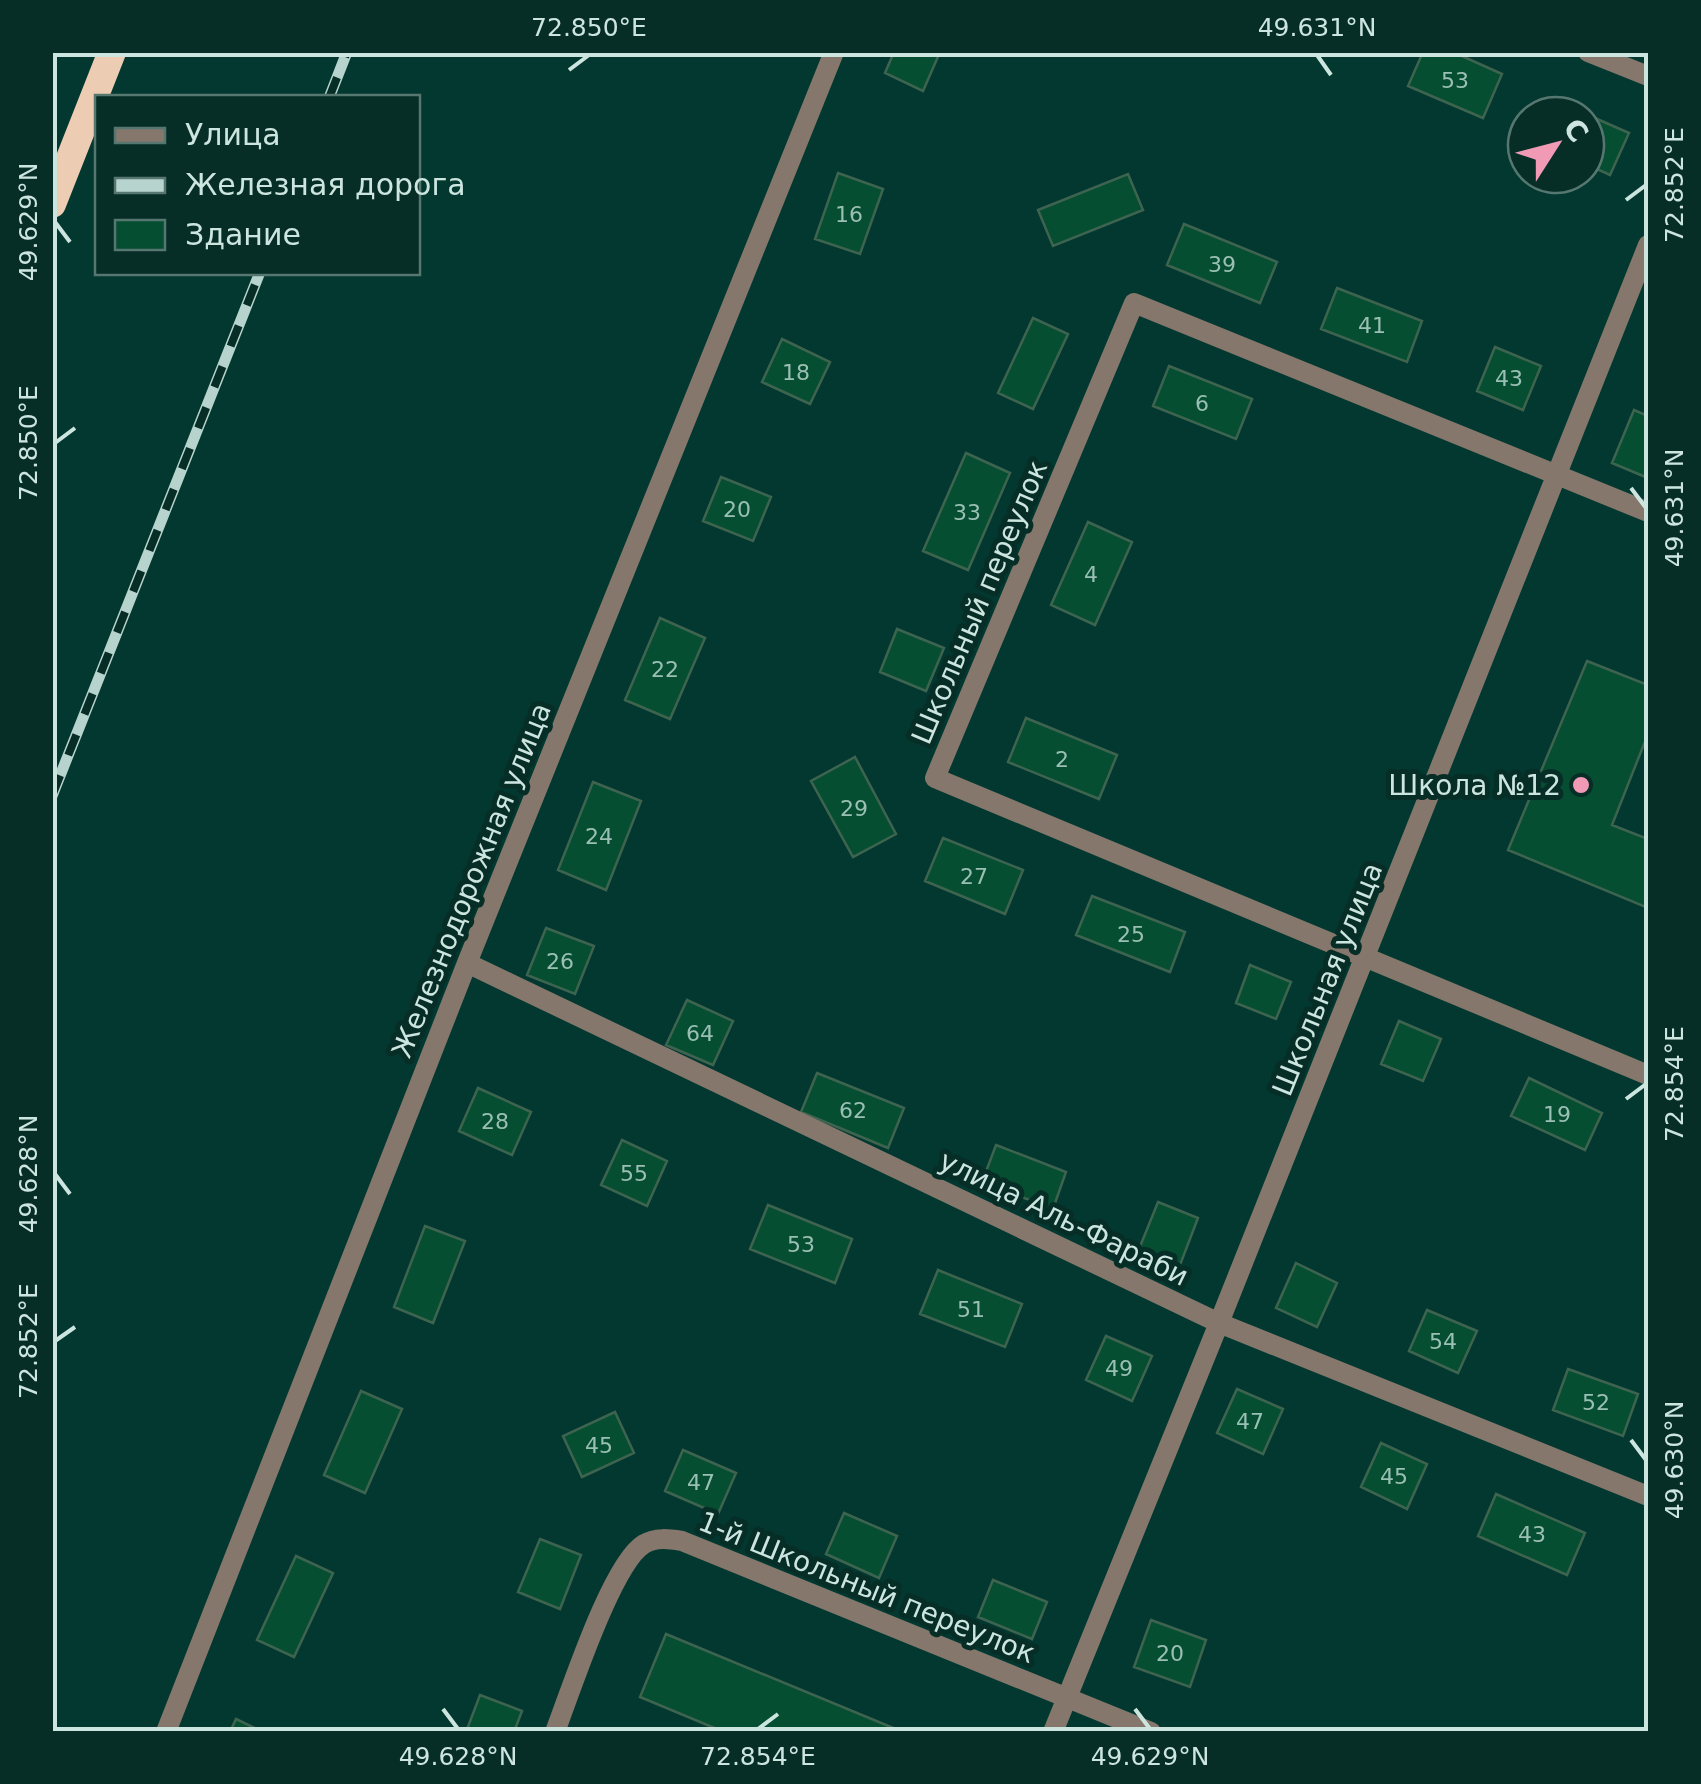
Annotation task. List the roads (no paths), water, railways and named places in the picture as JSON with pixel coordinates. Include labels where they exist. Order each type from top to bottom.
[{"type":"highway","points":[[95,95],[112,52]]},
{"type":"highway","points":[[52,204],[95,95]]},
{"type":"street","name":"Железнодорожная улица","points":[[166,1732],[467,962],[834,52]]},
{"type":"street","points":[[1588,52],[1648,76]]},
{"type":"street","name":"Школьная улица","points":[[1053,1732],[1220,1323],[1648,244]]},
{"type":"street","name":"Школьный переулок","points":[[1648,512],[1558,472],[1134,303],[935,778],[1648,1075]]},
{"type":"street","name":"улица Аль-Фараби","points":[[467,962],[1220,1323],[1648,1496]]},
{"type":"street","name":"1-й Школьный переулок","points":[[555,1732],[624,1567],[645,1543],[665,1538],[682,1541],[1151,1732]]},
{"type":"railway","points":[[330,95],[347,52]]},
{"type":"railway","points":[[52,796],[259,275]]},
{"type":"place","name":"Школа №12","points":[[1581,785]]}]
